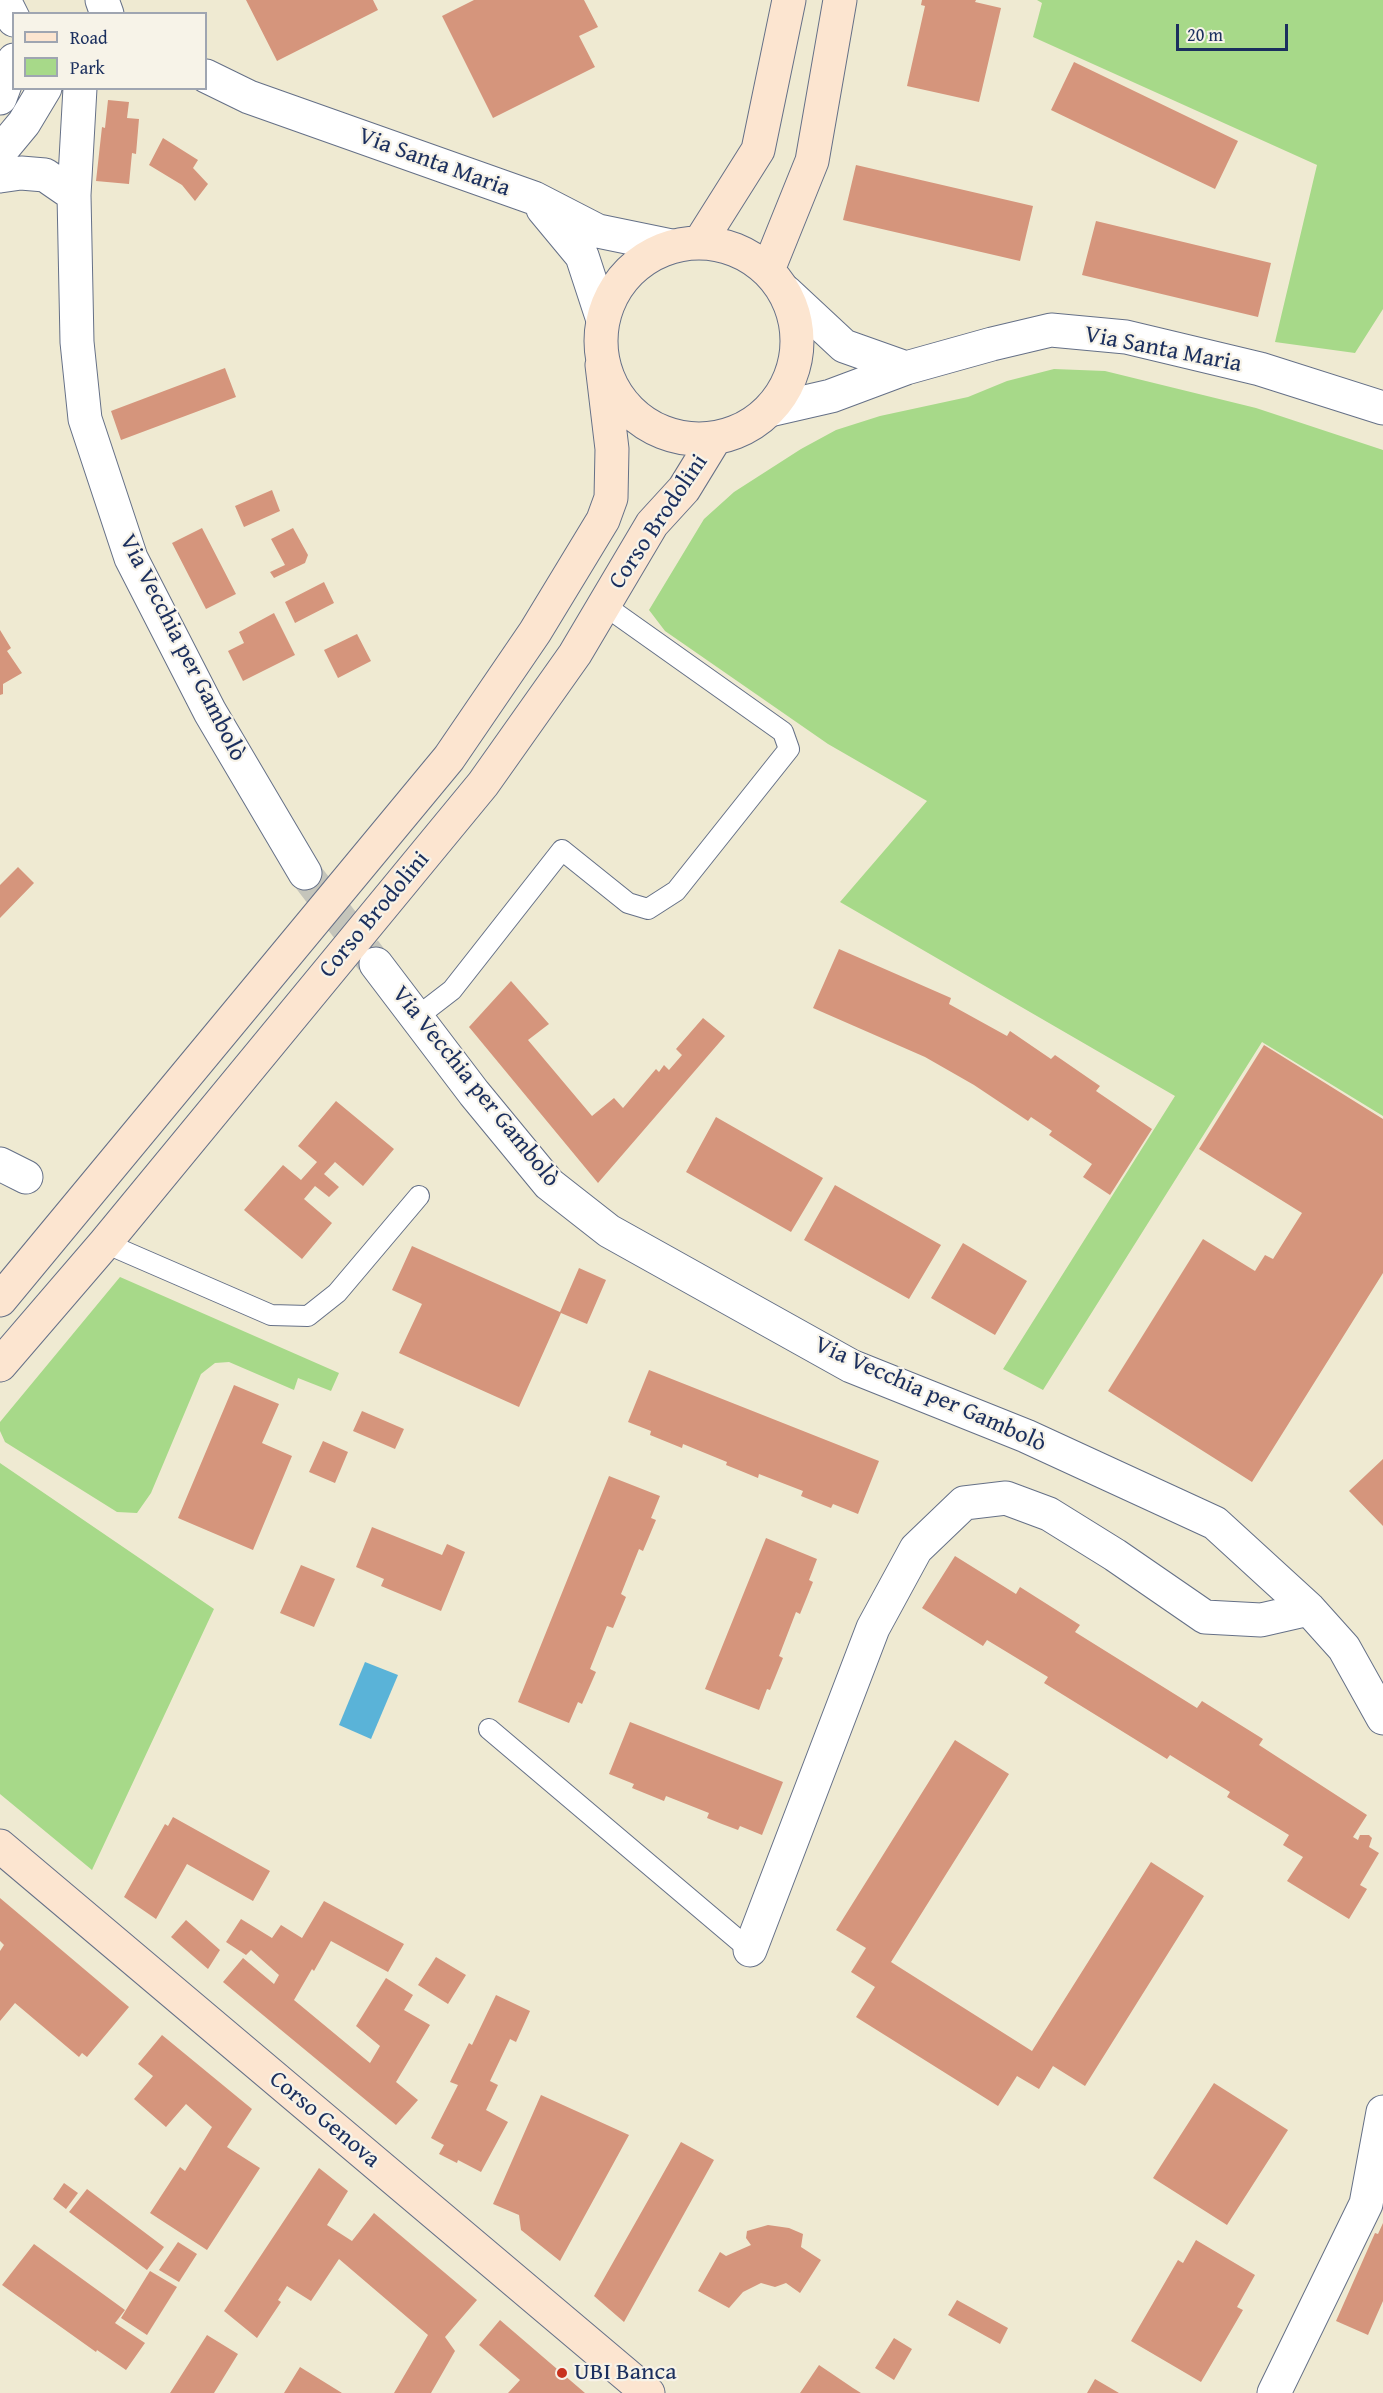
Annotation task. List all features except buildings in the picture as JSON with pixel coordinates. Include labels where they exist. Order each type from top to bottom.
[{"type":"main road","name":"Corso Brodolini","points":[[0,1300],[449,758],[535,632],[603,520],[611,498],[612,449],[602,365],[602,317],[627,273],[686,244],[758,150],[789,0]]},
{"type":"main road","points":[[686,244],[737,249],[777,281],[812,161],[840,0]]},
{"type":"main road","name":"Corso Brodolini","points":[[0,1365],[105,1243],[483,784],[575,654],[652,525],[684,489],[714,440],[770,410],[789,385],[798,354],[797,322],[777,281]]},
{"type":"main road","name":"Corso Brodolini","points":[[602,365],[625,408],[665,435],[714,440]]},
{"type":"main road","name":"Corso Genova","points":[[0,1846],[648,2393]]},
{"type":"street","points":[[4,0],[12,16]]},
{"type":"street","points":[[0,98],[12,65]]},
{"type":"street","name":"Via Santa Maria","points":[[207,76],[249,97],[534,198],[582,256],[602,317]]},
{"type":"street","points":[[0,152],[24,123],[44,90]]},
{"type":"street","name":"Via Vecchia per Gambolò","points":[[70,90],[77,124]]},
{"type":"street","name":"Via Vecchia per Gambolò","points":[[80,90],[74,195],[77,342],[85,419],[131,558],[210,712],[305,873]]},
{"type":"street","points":[[0,176],[21,173],[45,176],[74,195]]},
{"type":"street","points":[[534,198],[598,231],[686,244]]},
{"type":"street","points":[[777,281],[844,346],[906,368]]},
{"type":"street","name":"Via Santa Maria","points":[[770,410],[831,396],[906,368],[1051,330],[1126,337],[1260,369],[1383,408]]},
{"type":"street","name":"Via Vecchia per Gambolò","points":[[376,964],[474,1093],[549,1184],[609,1231],[851,1366],[1026,1436],[1215,1523],[1309,1610],[1344,1648],[1383,1718]]},
{"type":"street","points":[[750,1950],[873,1628],[916,1549],[964,1503],[1006,1498],[1049,1515],[1115,1555],[1206,1617],[1261,1620],[1309,1610]]},
{"type":"street","points":[[1274,2393],[1366,2204],[1383,2112]]},
{"type":"lane","points":[[417,1017],[452,990],[562,850],[628,903],[648,909],[676,891],[789,749],[783,732],[604,605]]},
{"type":"lane","points":[[105,1243],[271,1315],[308,1316],[336,1293],[419,1196]]},
{"type":"lane","points":[[489,1729],[750,1950]]},
{"type":"green space","points":[[1037,0],[1383,0],[1383,309],[1355,353],[1275,342],[1317,165],[1033,37],[1042,3]]},
{"type":"green space","points":[[1054,369],[1105,371],[1256,408],[1383,450],[1383,1116],[1262,1042],[1043,1390],[1003,1369],[1175,1096],[840,902],[927,801],[828,744],[665,631],[649,610],[704,519],[734,492],[801,449],[836,430],[880,416],[968,397],[1007,381]]},
{"type":"green space","points":[[120,1277],[339,1373],[331,1391],[298,1378],[294,1390],[229,1362],[215,1363],[201,1374],[151,1493],[137,1513],[117,1512],[5,1442],[0,1431],[0,1422]]},
{"type":"green space","points":[[0,1463],[214,1609],[92,1870],[0,1794]]},
{"type":"water","points":[[365,1662],[398,1675],[371,1739],[339,1725]]},
{"type":"tunnel","points":[[305,873],[372,960]]},
{"type":"place","name":"UBI Banca","points":[[562,2373]]}]
